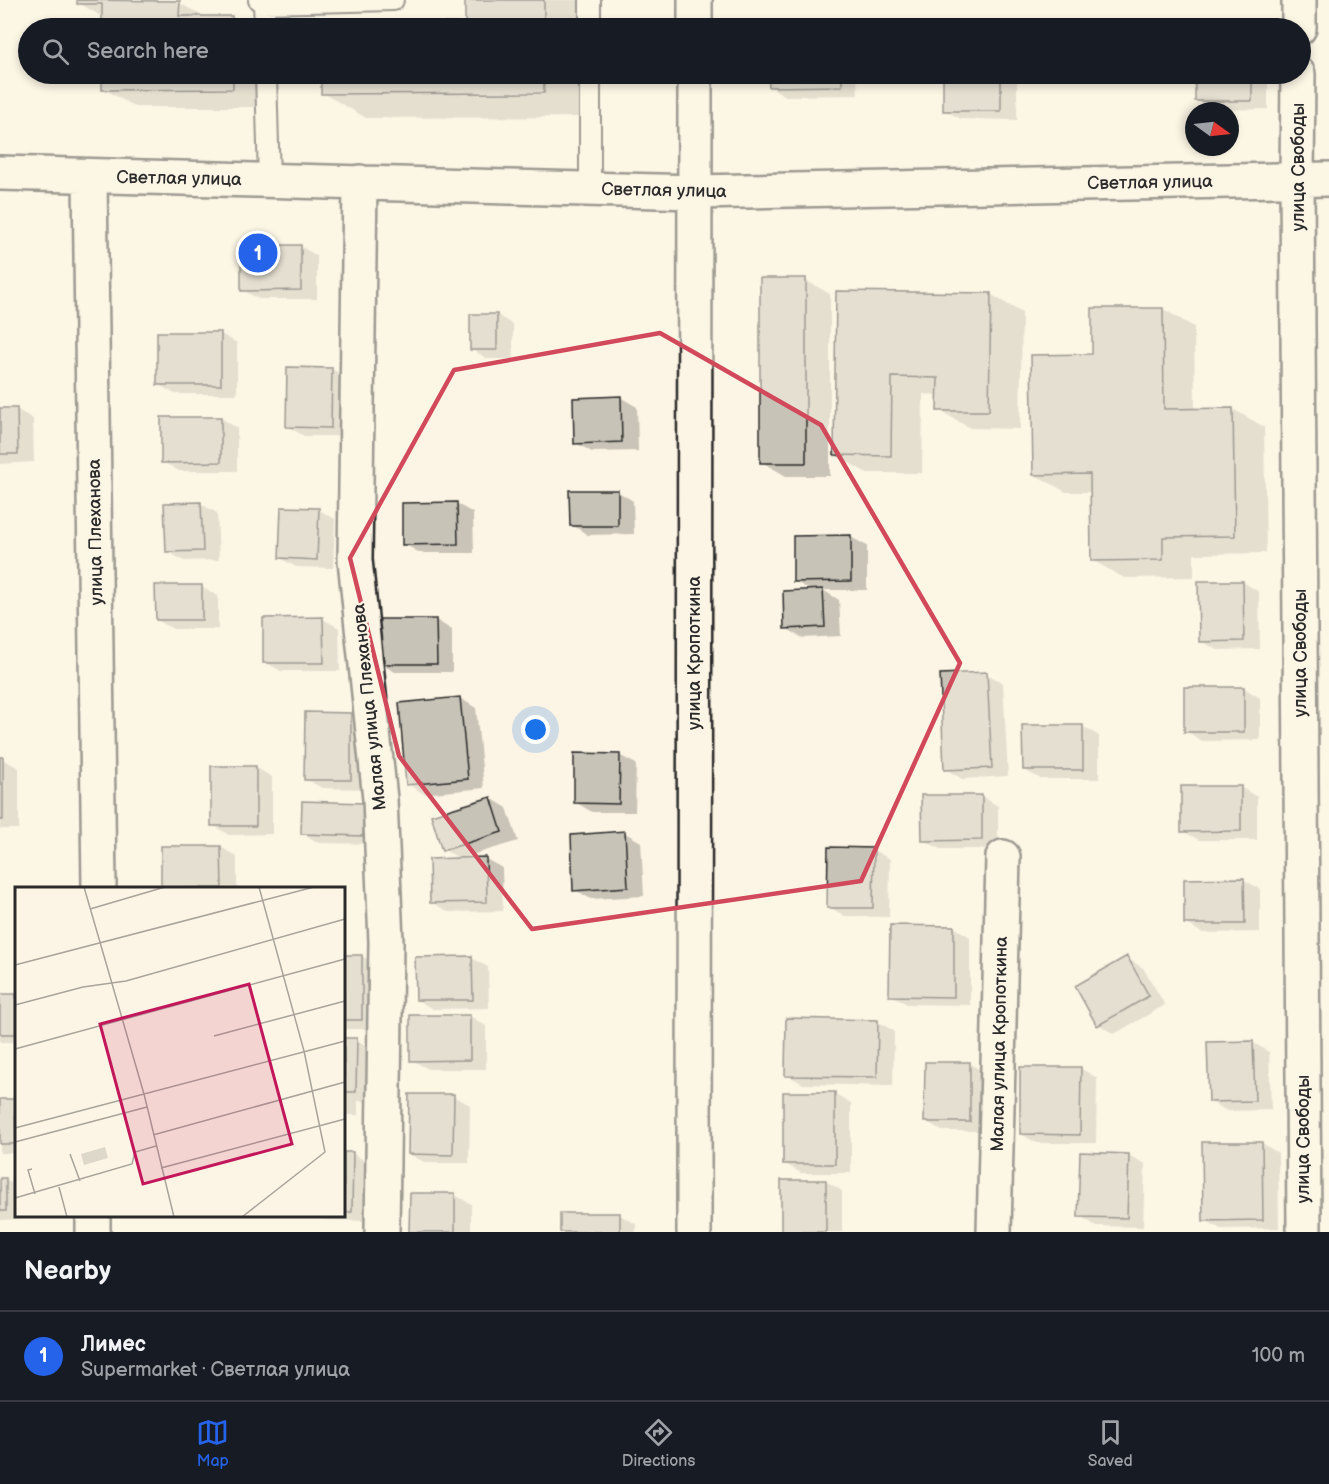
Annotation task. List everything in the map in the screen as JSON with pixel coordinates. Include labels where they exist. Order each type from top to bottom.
[{"type":"street","points":[[695,0],[695,18]]},
{"type":"street","points":[[1299,0],[1299,18]]},
{"type":"street","name":"улица Кропоткина","points":[[694,1232],[695,84]]},
{"type":"street","name":"улица Свободы","points":[[1298,84],[1304,1232]]},
{"type":"street","name":"Светлая улица","points":[[0,173],[695,192],[1329,179]]},
{"type":"street","name":"улица Плеханова","points":[[90,176],[99,887]]},
{"type":"street","name":"Малая улица Плеханова","points":[[360,182],[355,560],[380,799],[386,942],[382,1232]]},
{"type":"street","name":"Малая улица Кропоткина","points":[[994,1232],[1003,857]]},
{"type":"lane","points":[[264,18],[261,1],[393,0]]},
{"type":"lane","points":[[590,0],[590,18]]},
{"type":"lane","points":[[266,84],[269,180]]},
{"type":"lane","points":[[590,84],[590,188]]},
{"type":"highlighted area","points":[[660,333],[821,425],[960,663],[861,881],[532,929],[399,756],[350,558],[454,370]]},
{"type":"building","points":[[77,0],[180,1],[179,16],[232,16],[232,18],[102,18],[102,4],[77,4]]},
{"type":"building","points":[[465,0],[544,0],[544,18],[465,18]]},
{"type":"building","points":[[102,84],[233,84],[233,89],[102,90]]},
{"type":"building","points":[[321,84],[544,84],[544,93],[321,94]]},
{"type":"building","points":[[769,84],[842,84],[842,86],[769,87]]},
{"type":"building","points":[[943,84],[1001,84],[1001,111],[943,111]]},
{"type":"building","points":[[1195,84],[1252,84],[1252,101],[1195,101]]},
{"type":"building","points":[[241,245],[301,245],[301,290],[241,291]]},
{"type":"building","points":[[760,278],[806,278],[806,463],[760,463]]},
{"type":"building","points":[[836,291],[991,293],[989,411],[937,411],[938,378],[892,377],[891,456],[834,455]]},
{"type":"building","points":[[1092,308],[1163,308],[1164,409],[1233,408],[1235,536],[1163,537],[1163,560],[1091,561],[1090,474],[1033,475],[1031,355],[1092,354]]},
{"type":"building","points":[[470,314],[497,314],[497,350],[470,350]]},
{"type":"building","points":[[157,332],[221,332],[221,385],[157,385]]},
{"type":"building","points":[[287,367],[332,368],[331,428],[286,427]]},
{"type":"building","points":[[621,396],[622,442],[574,444],[573,398]]},
{"type":"building","points":[[0,408],[17,408],[18,454],[0,454]]},
{"type":"building","points":[[161,417],[221,417],[221,462],[161,463]]},
{"type":"building","points":[[569,490],[618,490],[618,526],[570,526]]},
{"type":"building","points":[[201,502],[203,551],[166,552],[164,503]]},
{"type":"building","points":[[457,502],[458,544],[402,545],[402,503]]},
{"type":"building","points":[[281,507],[319,508],[317,560],[279,558]]},
{"type":"building","points":[[851,535],[851,581],[793,582],[793,536]]},
{"type":"building","points":[[1198,581],[1243,581],[1244,641],[1199,642]]},
{"type":"building","points":[[155,585],[202,585],[202,620],[156,620]]},
{"type":"building","points":[[823,589],[825,627],[784,629],[783,591]]},
{"type":"building","points":[[323,617],[324,663],[263,663],[263,618]]},
{"type":"building","points":[[377,619],[436,619],[437,664],[377,664]]},
{"type":"building","points":[[987,672],[992,768],[944,770],[940,674]]},
{"type":"building","points":[[1184,687],[1244,687],[1244,732],[1184,732]]},
{"type":"building","points":[[460,697],[468,779],[406,785],[399,703]]},
{"type":"building","points":[[305,712],[351,713],[351,780],[304,780]]},
{"type":"building","points":[[1022,725],[1083,725],[1083,770],[1023,770]]},
{"type":"building","points":[[574,753],[620,754],[619,804],[574,803]]},
{"type":"building","points":[[0,757],[3,757],[3,820],[0,820]]},
{"type":"building","points":[[211,766],[256,766],[256,826],[211,826]]},
{"type":"building","points":[[1181,786],[1241,786],[1241,831],[1181,832]]},
{"type":"building","points":[[921,795],[982,795],[982,840],[922,841]]},
{"type":"building","points":[[491,797],[502,832],[442,851],[431,815]]},
{"type":"building","points":[[302,801],[364,803],[363,836],[301,834]]},
{"type":"building","points":[[625,831],[628,887],[573,891],[571,835]]},
{"type":"building","points":[[161,846],[221,846],[222,887],[161,887]]},
{"type":"building","points":[[828,847],[874,848],[873,908],[827,908]]},
{"type":"building","points":[[486,857],[487,902],[430,903],[429,859]]},
{"type":"building","points":[[1244,878],[1245,924],[1184,924],[1184,879]]},
{"type":"building","points":[[890,925],[954,926],[954,997],[889,996]]},
{"type":"building","points":[[345,955],[362,955],[362,1020],[345,1020]]},
{"type":"building","points":[[472,956],[473,1000],[416,1000],[415,957]]},
{"type":"building","points":[[1127,956],[1149,996],[1097,1026],[1075,986]]},
{"type":"building","points":[[0,994],[15,994],[15,1034],[0,1034]]},
{"type":"building","points":[[410,1015],[470,1015],[470,1060],[410,1061]]},
{"type":"building","points":[[786,1018],[878,1020],[877,1077],[785,1076]]},
{"type":"building","points":[[345,1038],[357,1038],[356,1092],[345,1092]]},
{"type":"building","points":[[1253,1041],[1255,1101],[1209,1102],[1207,1042]]},
{"type":"building","points":[[925,1062],[970,1062],[970,1122],[924,1122]]},
{"type":"building","points":[[1020,1067],[1081,1067],[1080,1135],[1020,1134]]},
{"type":"building","points":[[783,1092],[835,1092],[835,1164],[783,1164]]},
{"type":"building","points":[[409,1094],[454,1094],[453,1155],[408,1154]]},
{"type":"building","points":[[0,1099],[15,1099],[15,1144],[0,1144]]},
{"type":"building","points":[[1202,1142],[1262,1142],[1263,1220],[1203,1221]]},
{"type":"building","points":[[345,1152],[353,1152],[352,1212],[345,1212]]},
{"type":"building","points":[[1080,1152],[1129,1154],[1127,1218],[1078,1217]]},
{"type":"building","points":[[0,1178],[6,1178],[6,1211],[0,1211]]},
{"type":"building","points":[[781,1180],[826,1180],[826,1232],[781,1232]]},
{"type":"building","points":[[410,1193],[455,1193],[455,1232],[409,1232]]},
{"type":"building","points":[[560,1213],[620,1213],[620,1232],[560,1232]]},
{"type":"place","name":"Лимес","points":[[258,253]]}]
